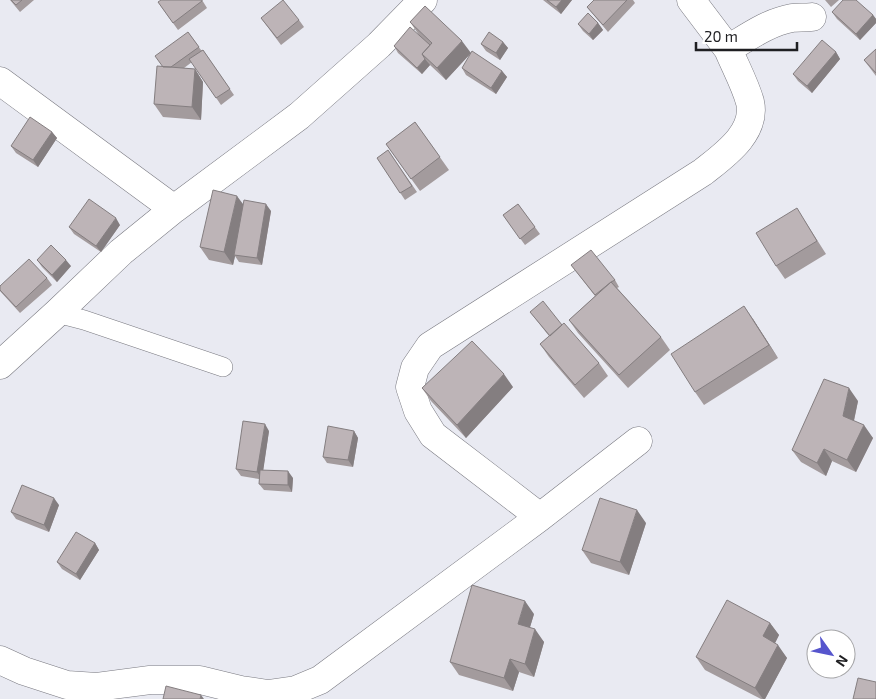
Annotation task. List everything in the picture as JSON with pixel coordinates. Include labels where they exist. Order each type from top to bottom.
[{"type":"street","points":[[0,366],[121,252],[174,209],[299,116],[379,45],[423,0]]},
{"type":"street","points":[[540,516],[434,435],[418,411],[410,387],[415,368],[430,346],[686,182],[725,154],[743,135],[749,121],[750,104],[728,49],[691,0]]},
{"type":"street","points":[[728,49],[759,30],[778,22],[792,18],[812,17]]},
{"type":"street","points":[[0,81],[174,209]]},
{"type":"street","points":[[0,660],[24,671],[67,685],[97,688],[150,680],[200,680],[241,690],[268,694],[296,690],[320,680],[638,441]]},
{"type":"lane","points":[[57,313],[84,320],[223,368]]},
{"type":"building","points":[[11,0],[22,0],[16,5]]},
{"type":"building","points":[[161,0],[202,1],[173,23],[158,2]]},
{"type":"building","points":[[283,0],[299,20],[277,38],[261,18]]},
{"type":"building","points":[[547,0],[562,0],[556,7]]},
{"type":"building","points":[[594,0],[627,0],[603,25],[587,7]]},
{"type":"building","points":[[843,0],[856,0],[873,15],[856,34],[832,12]]},
{"type":"building","points":[[425,6],[462,41],[437,68],[422,54],[432,43],[410,22]]},
{"type":"building","points":[[588,13],[598,23],[589,34],[578,24]]},
{"type":"building","points":[[410,27],[430,45],[422,54],[425,59],[417,68],[394,46]]},
{"type":"building","points":[[188,32],[199,47],[171,67],[163,67],[155,56]]},
{"type":"building","points":[[489,32],[503,42],[496,53],[481,44]]},
{"type":"building","points":[[822,40],[836,52],[807,86],[793,74]]},
{"type":"building","points":[[876,49],[876,73],[864,60]]},
{"type":"building","points":[[203,50],[230,89],[216,98],[189,59]]},
{"type":"building","points":[[472,51],[502,71],[491,88],[462,68]]},
{"type":"building","points":[[157,66],[195,69],[192,107],[154,104]]},
{"type":"building","points":[[30,117],[52,132],[33,160],[11,146]]},
{"type":"building","points":[[415,122],[440,157],[411,179],[386,144]]},
{"type":"building","points":[[388,150],[412,186],[400,193],[377,158]]},
{"type":"building","points":[[213,190],[237,196],[224,252],[200,247]]},
{"type":"building","points":[[89,199],[116,218],[96,246],[69,227]]},
{"type":"building","points":[[244,200],[266,204],[257,258],[234,255]]},
{"type":"building","points":[[518,204],[535,227],[520,239],[503,215]]},
{"type":"building","points":[[797,208],[817,241],[776,266],[756,233]]},
{"type":"building","points":[[51,245],[66,260],[52,275],[37,260]]},
{"type":"building","points":[[591,250],[615,280],[595,295],[571,265]]},
{"type":"building","points":[[29,259],[47,278],[16,307],[0,290],[0,286]]},
{"type":"building","points":[[611,282],[661,337],[619,375],[569,320]]},
{"type":"building","points":[[543,301],[562,325],[550,336],[530,312]]},
{"type":"building","points":[[744,306],[769,345],[695,392],[671,354]]},
{"type":"building","points":[[564,323],[599,363],[575,385],[540,344]]},
{"type":"building","points":[[472,341],[504,374],[457,425],[422,388]]},
{"type":"building","points":[[824,379],[849,388],[843,416],[864,425],[847,460],[824,449],[817,463],[792,450]]},
{"type":"building","points":[[243,421],[265,424],[257,472],[236,469]]},
{"type":"building","points":[[328,426],[354,431],[348,460],[323,457]]},
{"type":"building","points":[[260,470],[288,471],[288,485],[259,484]]},
{"type":"building","points":[[22,485],[54,498],[44,525],[11,512]]},
{"type":"building","points":[[600,498],[637,510],[620,562],[582,550]]},
{"type":"building","points":[[76,532],[95,543],[76,574],[57,562]]},
{"type":"building","points":[[472,585],[525,601],[518,624],[535,629],[525,664],[510,659],[504,678],[450,662]]},
{"type":"building","points":[[727,600],[770,623],[763,636],[778,645],[755,688],[696,657]]},
{"type":"building","points":[[858,678],[876,682],[876,699],[853,699]]},
{"type":"building","points":[[166,686],[201,695],[200,699],[163,699]]}]
